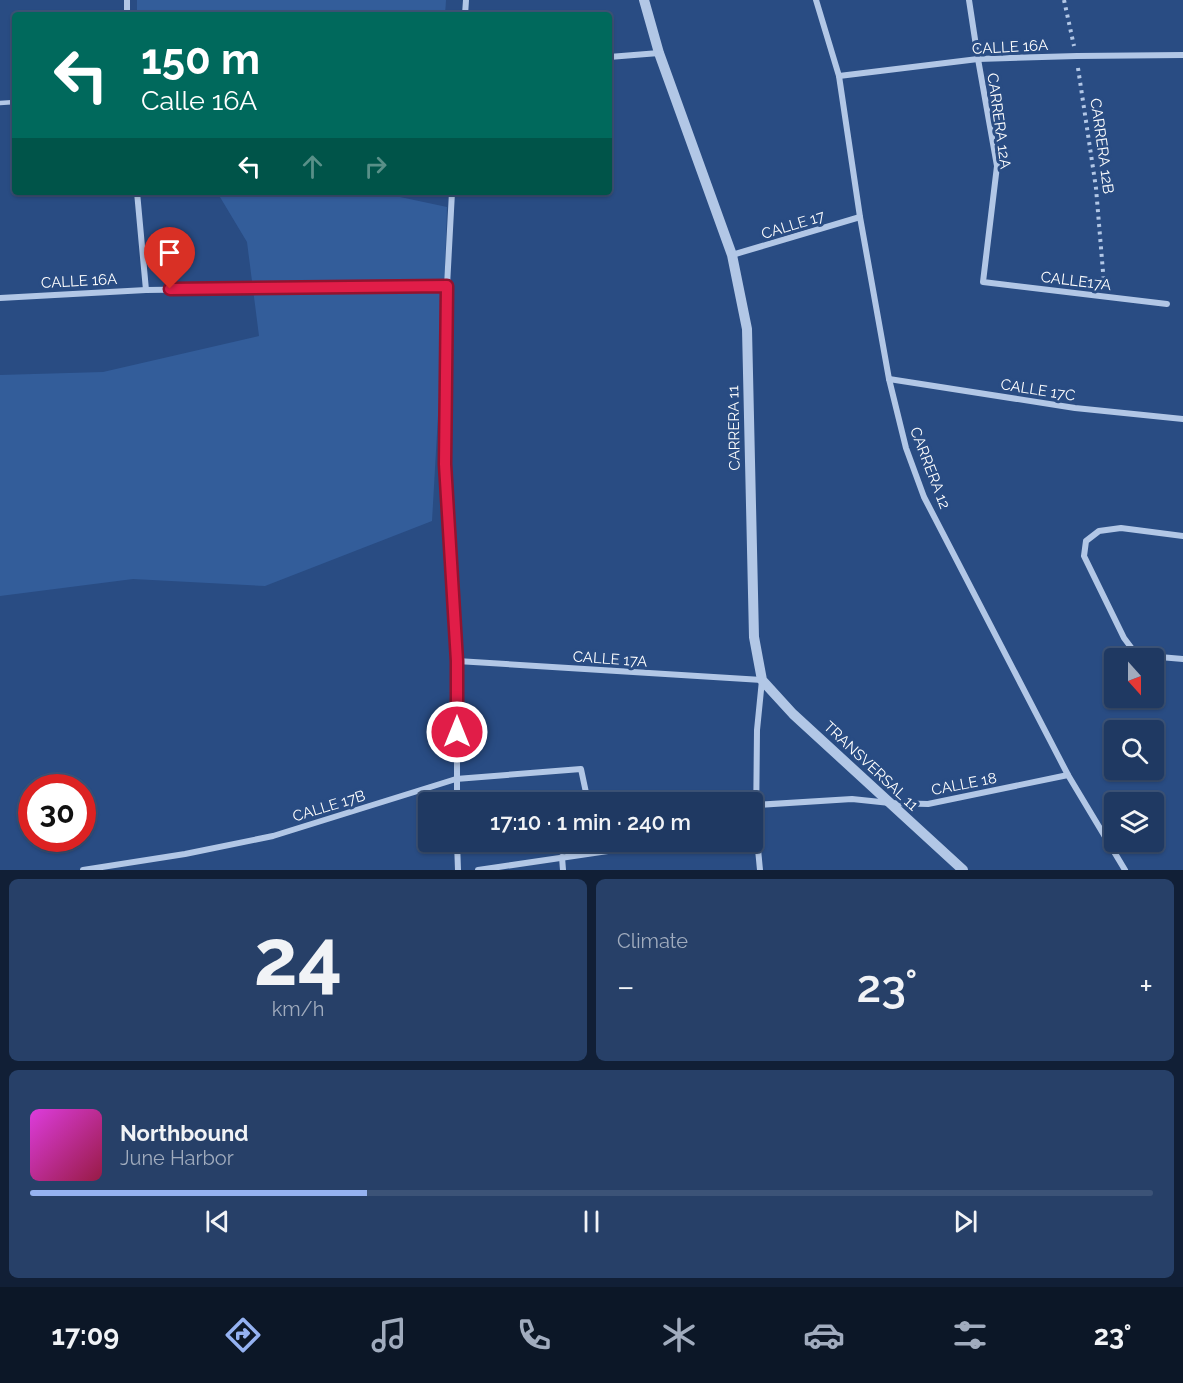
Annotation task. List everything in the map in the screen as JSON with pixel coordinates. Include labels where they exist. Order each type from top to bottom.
[{"type":"street","name":"CARRERA 11","points":[[644,0],[659,53],[732,255],[747,330],[754,637],[762,680],[757,730],[756,792]]},
{"type":"street","name":"CARRERA 12","points":[[816,0],[839,76],[860,217],[889,379],[906,448],[924,497],[1068,775],[1125,870]]},
{"type":"street","name":"CARRERA 12A","points":[[969,0],[996,166],[983,282]]},
{"type":"street","points":[[612,57],[659,53]]},
{"type":"street","name":"CALLE 16A","points":[[839,76],[978,59],[1183,55]]},
{"type":"street","points":[[137,195],[146,290]]},
{"type":"street","points":[[452,195],[447,286],[445,464],[457,661],[457,792]]},
{"type":"street","name":"CALLE 17","points":[[732,255],[860,217]]},
{"type":"street","name":"CALLE17A","points":[[983,282],[1167,304]]},
{"type":"street","name":"CALLE 16A","points":[[0,298],[146,290],[447,286]]},
{"type":"street","name":"CALLE 17C","points":[[889,379],[1075,408],[1183,418]]},
{"type":"street","points":[[1183,536],[1121,528],[1099,531],[1086,541],[1084,556],[1124,638],[1133,650],[1148,656],[1183,659]]},
{"type":"street","name":"CALLE 17A","points":[[457,661],[762,680]]},
{"type":"street","name":"TRANSVERSAL 11","points":[[762,680],[793,714],[963,870]]},
{"type":"street","name":"CALLE 17B","points":[[83,870],[184,854],[273,836],[456,779],[581,770],[586,792]]},
{"type":"street","name":"CALLE 18","points":[[763,805],[852,799],[928,804],[1068,775]]},
{"type":"street","points":[[457,852],[458,870]]},
{"type":"street","points":[[478,870],[598,852]]},
{"type":"street","name":"CARRERA 11","points":[[758,852],[760,870]]},
{"type":"street","points":[[562,857],[563,870]]},
{"type":"path","name":"CARRERA 12B","points":[[1064,0],[1077,56],[1096,188],[1106,297]]},
{"type":"shaded area","points":[[137,0],[446,0],[445,12],[137,12]]},
{"type":"shaded area","points":[[219,195],[399,195],[447,207],[432,521],[265,586],[133,579],[0,596],[0,375],[103,372],[259,336],[247,242]]},
{"type":"route","points":[[170,289],[447,286],[445,464],[457,661],[457,732]]}]
